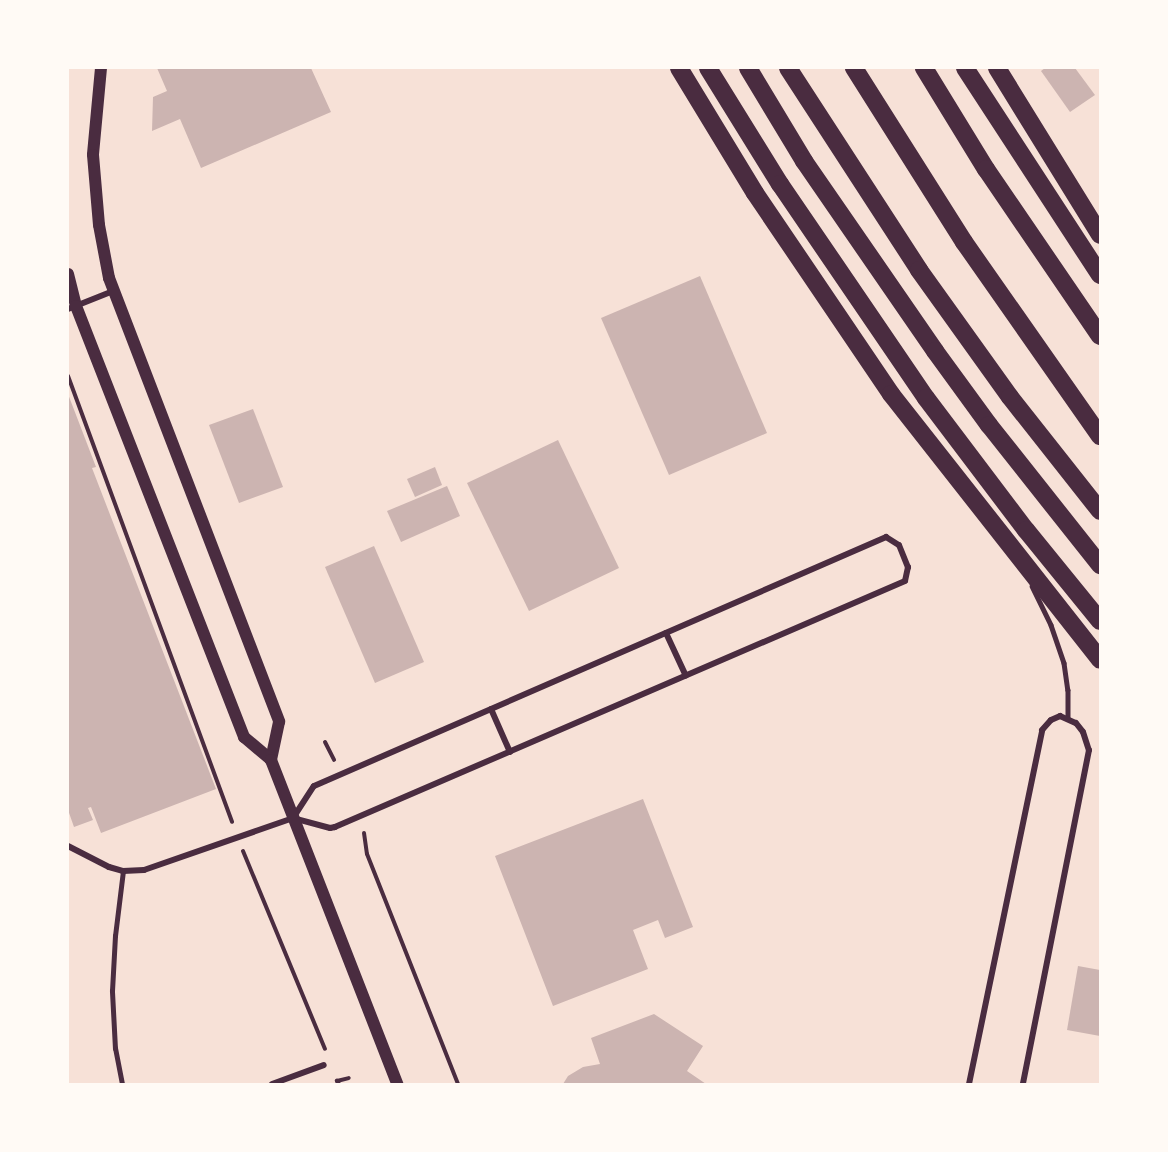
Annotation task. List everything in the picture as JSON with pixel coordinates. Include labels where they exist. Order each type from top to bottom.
[{"type":"highway","points":[[678,68],[813,283],[891,394],[1003,539],[1101,660]]},
{"type":"highway","points":[[708,68],[780,184],[920,388],[1026,530],[1101,621]]},
{"type":"highway","points":[[748,68],[804,161],[935,351],[989,424],[1101,565]]},
{"type":"highway","points":[[788,68],[919,270],[1010,397],[1101,511]]},
{"type":"highway","points":[[854,68],[964,242],[1101,436]]},
{"type":"highway","points":[[924,68],[986,169],[1101,336]]},
{"type":"highway","points":[[965,68],[1101,275]]},
{"type":"highway","points":[[997,68],[1101,235]]},
{"type":"main road","points":[[101,68],[96,100],[94,173],[101,243],[113,291],[279,722],[271,760]]},
{"type":"main road","points":[[68,274],[72,307],[244,737],[271,760],[398,1084]]},
{"type":"street","points":[[72,307],[113,291]]},
{"type":"street","points":[[68,846],[89,859],[123,871],[144,870],[293,818],[330,828],[905,580],[908,567],[899,545],[886,537],[315,786],[293,818]]},
{"type":"street","points":[[666,633],[686,676]]},
{"type":"street","points":[[491,709],[510,752]]},
{"type":"street","points":[[969,1084],[1042,730],[1055,717],[1068,717],[1083,732],[1088,744],[1088,755],[1023,1084]]},
{"type":"street","points":[[272,1084],[324,1065]]},
{"type":"lane","points":[[1003,539],[1051,625],[1067,679],[1068,717]]},
{"type":"lane","points":[[122,1084],[115,1049],[112,991],[115,936],[123,871]]},
{"type":"path","points":[[68,376],[238,838],[331,1064],[324,1065]]},
{"type":"path","points":[[325,742],[342,774]]},
{"type":"path","points":[[361,815],[367,854],[458,1084]]},
{"type":"path","points":[[339,1084],[338,1081],[349,1078]]},
{"type":"building","points":[[157,68],[311,68],[331,112],[201,168],[180,119],[152,131],[153,97],[167,91]]},
{"type":"building","points":[[1045,68],[1075,68],[1095,95],[1070,112],[1041,71]]},
{"type":"building","points":[[700,276],[767,433],[669,475],[601,318]]},
{"type":"building","points":[[68,394],[96,467],[92,468],[216,789],[101,833],[91,807],[88,808],[93,820],[74,827],[68,810]]},
{"type":"building","points":[[253,409],[283,487],[239,503],[209,425]]},
{"type":"building","points":[[558,440],[619,568],[529,611],[467,483]]},
{"type":"building","points":[[435,467],[442,485],[415,497],[407,479]]},
{"type":"building","points":[[447,486],[460,516],[401,542],[387,511]]},
{"type":"building","points":[[374,546],[424,662],[375,683],[325,567]]},
{"type":"building","points":[[643,799],[693,927],[665,938],[658,920],[633,930],[648,969],[553,1006],[495,856]]},
{"type":"building","points":[[1078,966],[1100,970],[1100,1036],[1067,1030]]},
{"type":"building","points":[[654,1014],[703,1046],[687,1071],[706,1084],[563,1084],[568,1076],[583,1067],[600,1064],[591,1038]]}]
